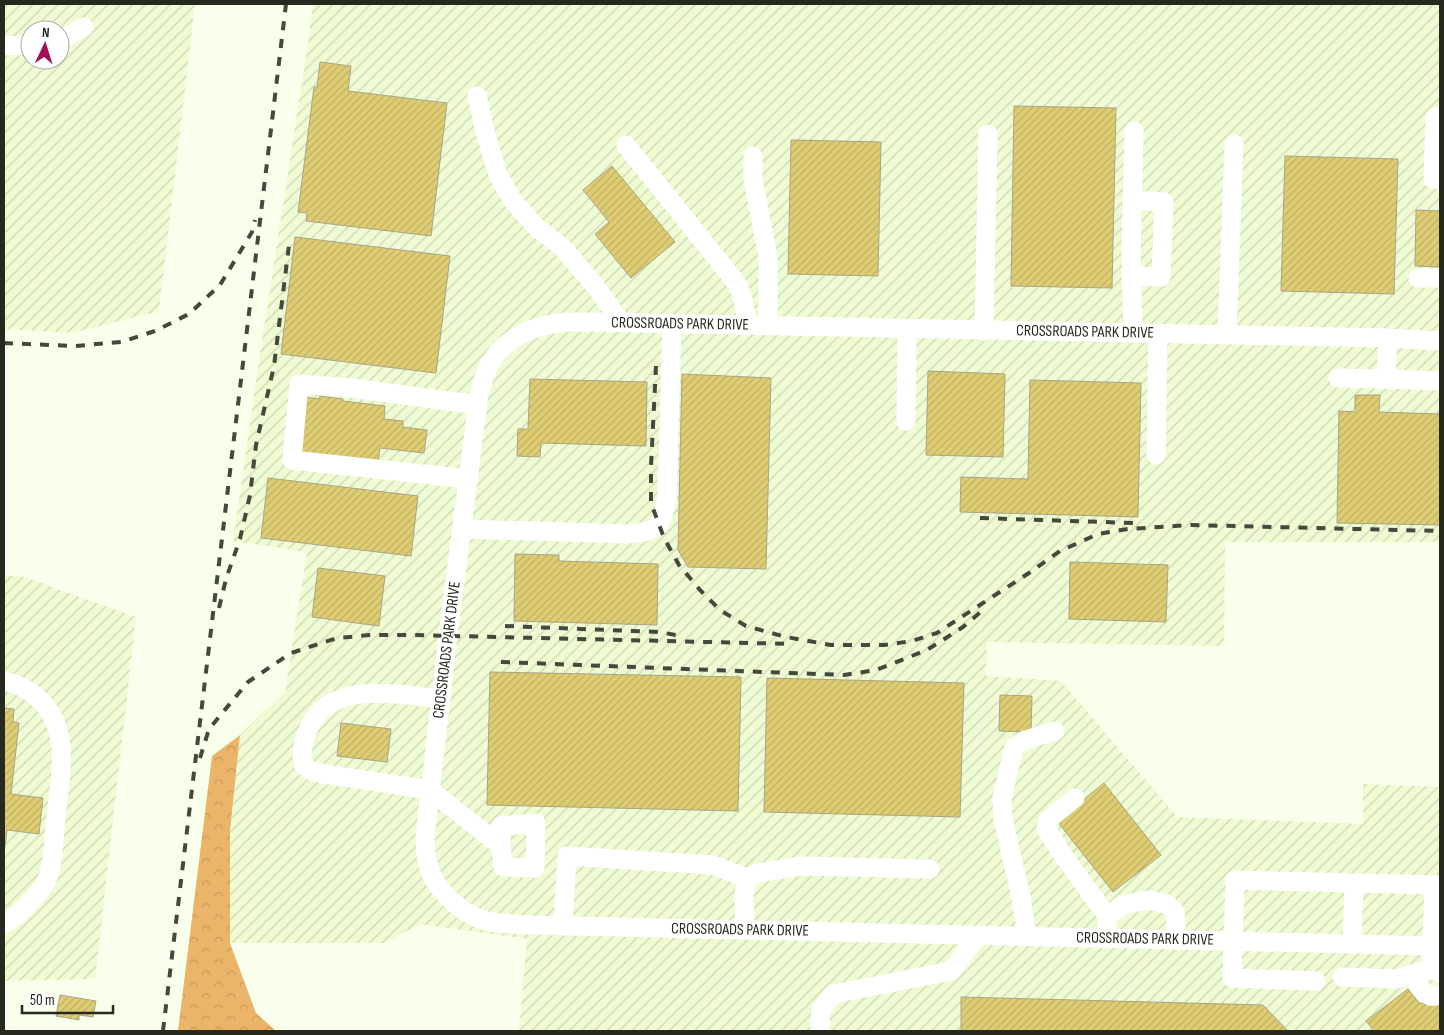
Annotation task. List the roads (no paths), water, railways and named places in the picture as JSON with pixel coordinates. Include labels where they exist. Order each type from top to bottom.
[{"type":"street","points":[[70,35],[84,27]]},
{"type":"street","points":[[4,46],[20,45]]},
{"type":"street","points":[[477,96],[498,175],[513,201],[537,228],[561,246],[593,283],[622,323]]},
{"type":"street","points":[[1440,117],[1435,116],[1433,179],[1440,180]]},
{"type":"street","points":[[1133,333],[1131,276],[1134,131]]},
{"type":"street","points":[[984,331],[988,134]]},
{"type":"street","points":[[1227,335],[1234,144]]},
{"type":"street","points":[[626,145],[735,281],[743,298],[747,326]]},
{"type":"street","points":[[753,156],[753,180],[768,256],[768,326]]},
{"type":"street","points":[[1131,276],[1161,277],[1164,202],[1132,200]]},
{"type":"street","points":[[1418,278],[1440,278]]},
{"type":"street","name":"CROSSROADS PARK DRIVE","points":[[1436,946],[563,926],[490,922],[469,915],[451,901],[432,877],[427,862],[425,837],[478,405],[486,371],[498,352],[513,338],[532,330],[558,323],[622,323],[1388,338],[1440,341]]},
{"type":"street","points":[[463,529],[628,534],[641,533],[654,529],[659,525],[664,514],[667,497],[672,324]]},
{"type":"street","points":[[906,421],[907,329]]},
{"type":"street","points":[[1156,455],[1158,334]]},
{"type":"street","points":[[1386,379],[1388,338]]},
{"type":"street","points":[[1338,378],[1440,380]]},
{"type":"street","points":[[469,479],[292,460],[299,384],[352,388],[478,405]]},
{"type":"street","points":[[4,681],[12,682],[30,691],[49,709],[59,728],[63,756],[49,875],[32,902],[4,924]]},
{"type":"street","points":[[441,699],[394,694],[344,697],[325,705],[310,724],[301,756],[304,766],[312,771],[324,774],[430,790],[501,846]]},
{"type":"street","points":[[1027,936],[1021,897],[1003,819],[1002,798],[1014,747],[1025,740],[1055,731]]},
{"type":"street","points":[[1074,798],[1048,820],[1046,829],[1108,917]]},
{"type":"street","points":[[535,868],[536,823],[502,826],[503,867],[566,869]]},
{"type":"street","points":[[563,926],[567,856],[713,865],[747,878],[758,873],[801,866],[930,869]]},
{"type":"street","points":[[745,930],[744,896],[747,878]]},
{"type":"street","points":[[1316,981],[1232,978],[1235,880],[1437,885],[1436,971],[1411,974],[1396,979],[1342,977]]},
{"type":"street","points":[[1352,944],[1354,883]]},
{"type":"street","points":[[1105,938],[1108,917],[1122,905],[1148,900],[1167,904],[1175,912],[1177,940]]},
{"type":"street","points":[[820,1031],[821,1010],[833,994],[951,970],[980,935]]},
{"type":"street","points":[[1411,974],[1423,992],[1428,996],[1440,995]]},
{"type":"railway","points":[[163,1031],[286,4]]},
{"type":"railway","points":[[4,343],[75,346],[121,342],[155,331],[189,314],[220,285],[252,232],[255,220]]},
{"type":"railway","points":[[219,608],[226,579],[240,539],[250,495],[256,445],[274,366],[289,245]]},
{"type":"railway","points":[[656,366],[651,503],[664,538],[679,565],[720,610],[746,626],[786,637],[831,645],[884,645],[912,641],[937,633],[1060,551],[1098,534],[1128,529],[1191,525],[1440,531]]},
{"type":"railway","points":[[980,518],[1134,523]]},
{"type":"railway","points":[[501,662],[844,675],[876,670],[927,650],[963,627],[983,610]]},
{"type":"railway","points":[[505,626],[659,632],[676,635]]},
{"type":"railway","points":[[200,758],[209,729],[248,682],[291,653],[337,638],[371,635],[411,635],[793,644]]}]
